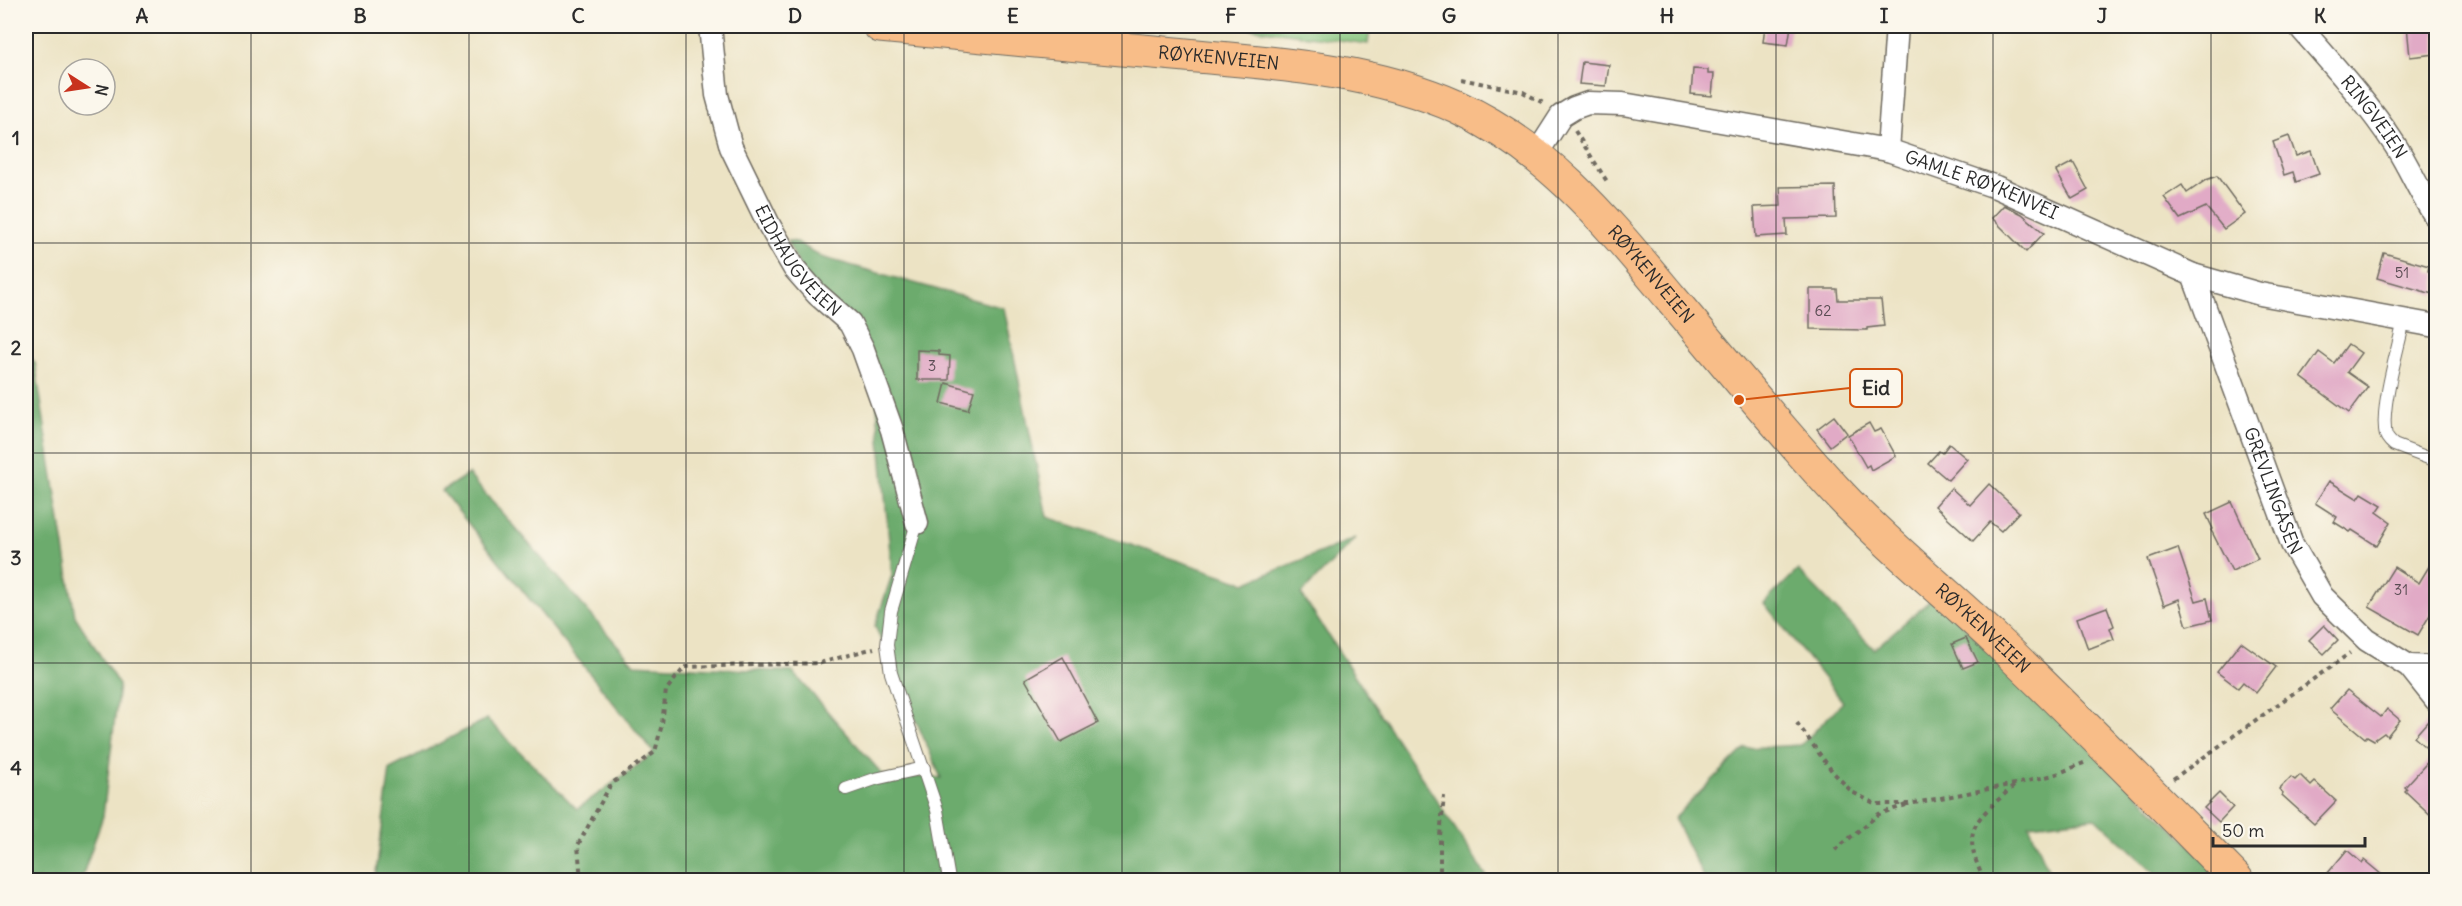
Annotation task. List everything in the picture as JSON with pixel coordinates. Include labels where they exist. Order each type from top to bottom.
[{"type":"main road","name":"RØYKENVEIEN","points":[[880,26],[1273,63],[1397,85],[1455,106],[1489,124],[1554,169],[1607,223],[1745,388],[1882,539],[1993,637],[2237,880]]},
{"type":"street","name":"EIDHAUGVEIEN","points":[[710,26],[717,95],[731,147],[769,225],[794,268],[816,294],[850,323],[859,340],[892,430],[917,524]]},
{"type":"street","points":[[1888,150],[1897,26]]},
{"type":"street","name":"RINGVEIEN","points":[[2299,26],[2358,94],[2396,145],[2433,205]]},
{"type":"street","name":"GAMLE RØYKENVEI","points":[[1561,116],[1588,103],[1623,104],[1888,150],[1996,187],[2193,275],[2260,294],[2436,326]]},
{"type":"street","points":[[1536,155],[1561,116]]},
{"type":"street","name":"GREVLINGÅSEN","points":[[2193,275],[2292,544],[2322,596],[2367,640],[2409,666],[2436,700]]},
{"type":"street","name":"GREVLINGÅSEN","points":[[2409,666],[2436,667]]},
{"type":"lane","points":[[2404,320],[2388,400],[2385,430],[2388,440],[2394,445],[2436,461]]},
{"type":"lane","points":[[917,524],[891,611],[887,645],[891,673],[937,810],[949,880]]},
{"type":"lane","points":[[846,789],[874,779],[924,768]]},
{"type":"path","points":[[1451,76],[1523,92],[1561,116],[1573,127],[1609,186]]},
{"type":"path","points":[[2166,784],[2367,640]]},
{"type":"path","points":[[581,880],[578,845],[611,784],[654,752],[662,724],[666,690],[685,667],[820,663],[887,645]]},
{"type":"path","points":[[1797,723],[1832,771],[1852,792],[1876,804],[1909,804]]},
{"type":"path","points":[[1835,850],[1879,814],[1909,804],[2054,775],[2111,752]]},
{"type":"path","points":[[1984,880],[1971,842],[1971,832],[1978,820],[2015,784]]},
{"type":"path","points":[[1440,880],[1440,836],[1444,796]]},
{"type":"green space","points":[[1234,26],[1370,26],[1368,44]]},
{"type":"green space","points":[[787,241],[797,242],[821,257],[1004,308],[1047,517],[1245,583],[1356,538],[1301,594],[1489,880],[375,880],[390,769],[487,719],[577,809],[654,753],[442,491],[468,474],[634,664],[793,672],[883,775],[941,778],[875,626],[892,575],[874,373],[818,303]]},
{"type":"green space","points":[[26,351],[35,363],[75,616],[119,685],[103,816],[81,880],[26,880]]},
{"type":"green space","points":[[1798,570],[1874,649],[1934,597],[2226,880],[2163,880],[2096,818],[2029,825],[2053,880],[1705,880],[1674,818],[1745,748],[1801,745],[1843,702],[1764,603]]},
{"type":"building","points":[[1765,26],[1791,26],[1788,45],[1763,42]]},
{"type":"building","points":[[2407,26],[2436,26],[2436,54],[2410,57]]},
{"type":"building","points":[[1582,62],[1609,65],[1606,86],[1579,84]]},
{"type":"building","points":[[1693,69],[1708,70],[1708,74],[1714,74],[1712,96],[1691,94]]},
{"type":"building","points":[[2289,136],[2296,156],[2311,151],[2319,174],[2296,182],[2293,172],[2284,175],[2273,142]]},
{"type":"building","points":[[2073,162],[2088,190],[2072,199],[2056,171]]},
{"type":"building","points":[[2217,176],[2245,214],[2224,229],[2206,207],[2180,219],[2164,197],[2182,185],[2187,193],[2206,180]]},
{"type":"building","points":[[1835,186],[1836,218],[1786,219],[1787,235],[1756,237],[1754,207],[1781,206],[1780,187]]},
{"type":"building","points":[[2004,205],[2022,214],[2044,233],[2026,252],[1992,218]]},
{"type":"building","points":[[2384,253],[2429,266],[2428,271],[2436,273],[2436,295],[2377,278]]},
{"type":"building","points":[[1810,289],[1837,289],[1838,300],[1881,300],[1884,326],[1867,328],[1867,330],[1810,329]]},
{"type":"building","points":[[2348,344],[2361,353],[2347,372],[2368,387],[2349,413],[2301,377],[2319,352],[2334,363]]},
{"type":"building","points":[[917,350],[939,351],[939,355],[950,356],[949,380],[917,380]]},
{"type":"building","points":[[946,383],[974,391],[968,410],[941,403]]},
{"type":"building","points":[[1834,416],[1847,433],[1830,446],[1817,429]]},
{"type":"building","points":[[1869,423],[1874,432],[1881,429],[1896,456],[1871,470],[1869,465],[1866,467],[1848,435]]},
{"type":"building","points":[[1949,444],[1967,459],[1948,480],[1928,463],[1939,451],[1942,453]]},
{"type":"building","points":[[2329,481],[2358,499],[2362,493],[2382,505],[2377,512],[2391,522],[2377,546],[2334,522],[2337,517],[2315,503]]},
{"type":"building","points":[[1989,484],[2019,512],[2001,531],[1990,522],[1973,541],[1935,506],[1951,488],[1970,505]]},
{"type":"building","points":[[2232,502],[2258,559],[2232,571],[2211,530],[2213,529],[2206,514]]},
{"type":"building","points":[[2178,548],[2196,601],[2207,598],[2212,620],[2187,626],[2179,599],[2164,605],[2148,559]]},
{"type":"building","points":[[2436,555],[2436,605],[2418,635],[2369,607],[2394,567],[2419,583]]},
{"type":"building","points":[[2107,607],[2114,626],[2110,628],[2114,639],[2088,649],[2077,618]]},
{"type":"building","points":[[2324,625],[2338,640],[2324,654],[2309,640]]},
{"type":"building","points":[[1966,638],[1978,662],[1963,668],[1952,644]]},
{"type":"building","points":[[2241,642],[2276,667],[2256,693],[2243,682],[2238,688],[2217,672]]},
{"type":"building","points":[[1063,657],[1098,723],[1061,742],[1025,679]]},
{"type":"building","points":[[2347,690],[2381,717],[2387,709],[2400,720],[2387,736],[2384,733],[2374,740],[2367,736],[2365,738],[2330,709]]},
{"type":"building","points":[[2428,721],[2436,728],[2434,775],[2436,777],[2436,820],[2405,791],[2407,789],[2405,787],[2434,755],[2414,737]]},
{"type":"building","points":[[2300,775],[2311,786],[2315,782],[2336,801],[2314,824],[2282,795],[2279,789],[2291,777],[2295,780]]},
{"type":"building","points":[[2219,793],[2233,807],[2219,822],[2204,808]]},
{"type":"building","points":[[2347,850],[2362,863],[2364,860],[2388,880],[2322,880]]},
{"type":"place","name":"Eid","points":[[1739,400]]}]
